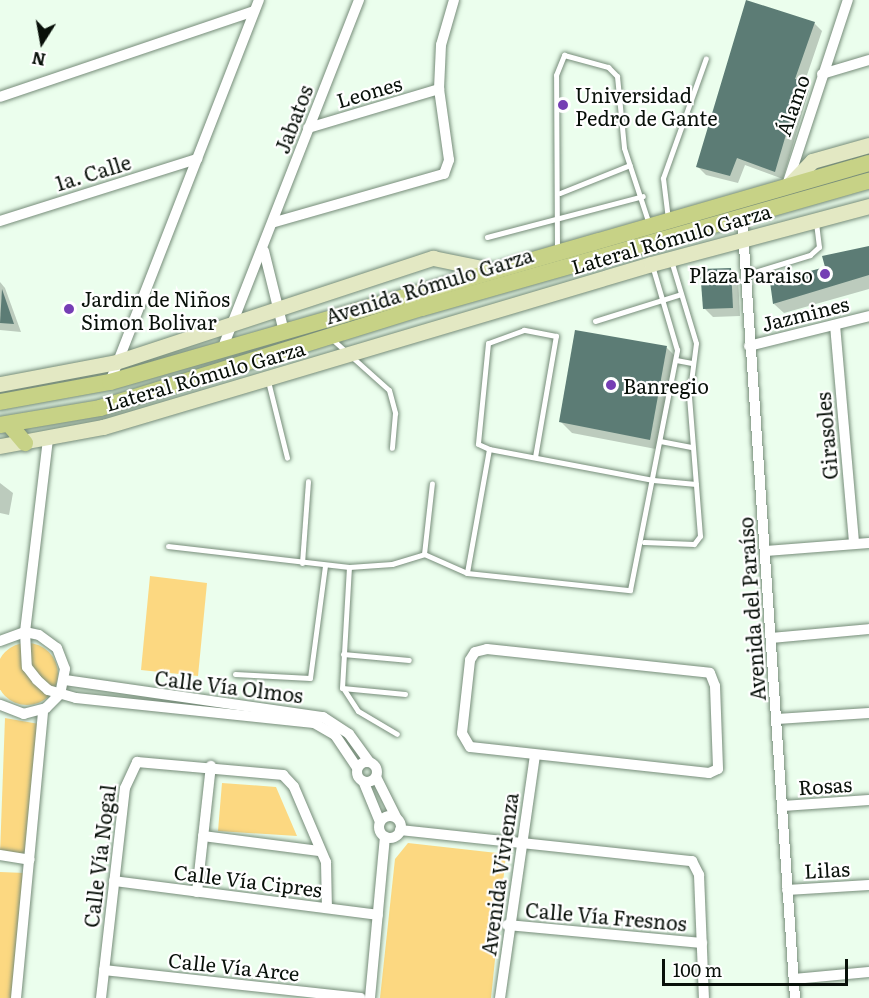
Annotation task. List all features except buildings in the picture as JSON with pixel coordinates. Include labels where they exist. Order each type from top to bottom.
[{"type":"main road","name":"Avenida Rómulo Garza","points":[[0,402],[110,382],[284,328],[869,163]]},
{"type":"main road","name":"Avenida Rómulo Garza","points":[[4,425],[99,408],[330,337],[869,181]]},
{"type":"main road","points":[[4,425],[25,443]]},
{"type":"street","points":[[110,382],[259,0]]},
{"type":"street","name":"Jabatos","points":[[223,347],[230,324],[264,252],[308,128],[359,0]]},
{"type":"street","points":[[275,222],[440,176],[449,160],[440,89],[443,34],[454,0]]},
{"type":"street","name":"Álamo","points":[[789,184],[822,74],[848,0]]},
{"type":"street","points":[[0,97],[254,11]]},
{"type":"street","points":[[822,74],[869,60]]},
{"type":"street","name":"Leones","points":[[308,128],[440,89]]},
{"type":"street","name":"Lateral Rómulo Garza","points":[[789,184],[812,161],[869,145]]},
{"type":"street","name":"1a. Calle","points":[[0,220],[197,159]]},
{"type":"street","name":"Lateral Rómulo Garza","points":[[0,446],[48,439],[267,380],[651,264],[869,206]]},
{"type":"street","name":"Avenida del Paraíso","points":[[742,217],[795,998]]},
{"type":"street","points":[[264,252],[276,308],[284,328]]},
{"type":"street","name":"Lateral Rómulo Garza","points":[[0,384],[116,362],[433,258],[491,270]]},
{"type":"street","name":"Jazmines","points":[[750,346],[869,316]]},
{"type":"street","name":"Girasoles","points":[[835,326],[854,543]]},
{"type":"street","points":[[48,439],[25,632],[27,667],[48,690],[60,694]]},
{"type":"street","points":[[766,551],[869,543]]},
{"type":"street","points":[[771,638],[869,629]]},
{"type":"street","points":[[0,642],[25,632],[57,648],[65,680],[60,694],[42,710],[24,714],[0,705]]},
{"type":"street","points":[[475,652],[698,669],[713,680],[720,763],[713,772],[535,756],[475,748],[464,739],[475,652]]},
{"type":"street","name":"Calle Vía Olmos","points":[[65,680],[323,717],[349,734],[369,762],[376,777]]},
{"type":"street","name":"Calle Vía Olmos","points":[[60,694],[314,723],[335,735],[364,783]]},
{"type":"street","points":[[16,998],[42,710]]},
{"type":"street","points":[[777,719],[869,713]]},
{"type":"street","name":"Avenida Vivienza","points":[[500,998],[507,925],[535,756]]},
{"type":"street","name":"Calle Vía Nogal","points":[[101,998],[130,768],[149,759],[284,776],[294,787],[329,873],[327,908]]},
{"type":"street","points":[[357,768],[369,762]]},
{"type":"street","points":[[197,892],[211,766]]},
{"type":"street","points":[[370,998],[386,837],[364,783],[376,777],[400,830]]},
{"type":"street","name":"Rosas","points":[[783,806],[869,800]]},
{"type":"street","points":[[380,822],[396,817]]},
{"type":"street","points":[[386,837],[400,830],[692,861],[699,875],[704,998]]},
{"type":"street","points":[[203,836],[319,851]]},
{"type":"street","points":[[0,855],[30,860]]},
{"type":"street","name":"Calle Vía Cipres","points":[[114,881],[378,915]]},
{"type":"street","name":"Lilas","points":[[787,890],[869,885]]},
{"type":"street","name":"Calle Vía Fresnos","points":[[507,925],[702,944]]},
{"type":"street","name":"Calle Vía Arce","points":[[104,970],[360,998]]},
{"type":"street","points":[[794,979],[869,972]]},
{"type":"lane","points":[[557,251],[561,193],[556,83],[561,56],[614,72],[630,165],[643,196],[649,225]]},
{"type":"lane","points":[[668,220],[663,178],[706,58]]},
{"type":"lane","points":[[561,193],[630,165]]},
{"type":"lane","points":[[487,237],[560,220],[643,196]]},
{"type":"lane","points":[[746,275],[814,251],[820,232],[815,220]]},
{"type":"lane","points":[[644,542],[697,542],[692,363],[696,344],[670,259]]},
{"type":"lane","points":[[168,546],[349,567],[392,564],[423,554],[467,573],[626,593],[634,585],[644,542],[653,480],[676,360],[676,334],[651,264]]},
{"type":"lane","points":[[596,321],[681,294]]},
{"type":"lane","points":[[534,458],[556,338],[552,332],[519,330],[488,343],[476,433],[478,444],[489,449],[534,458],[653,480],[696,484]]},
{"type":"lane","points":[[330,337],[383,382],[393,399],[392,448]]},
{"type":"lane","points":[[676,360],[692,363]]},
{"type":"lane","points":[[267,380],[287,458]]},
{"type":"lane","points":[[660,441],[693,447]]},
{"type":"lane","points":[[467,573],[489,449]]},
{"type":"lane","points":[[302,563],[308,481]]},
{"type":"lane","points":[[423,554],[432,483]]},
{"type":"lane","points":[[235,674],[310,678],[325,566]]},
{"type":"lane","points":[[349,567],[342,688],[365,717],[398,734]]},
{"type":"lane","points":[[343,654],[409,660]]},
{"type":"lane","points":[[342,688],[405,694]]},
{"type":"shaded area","points":[[150,576],[207,583],[198,676],[141,670]]},
{"type":"shaded area","points":[[21,643],[33,643],[49,652],[56,662],[58,674],[56,686],[49,696],[33,705],[21,705],[10,700],[1,691],[-4,680],[-4,668],[1,657],[10,648]]},
{"type":"shaded area","points":[[5,718],[39,724],[25,857],[0,854]]},
{"type":"shaded area","points":[[222,783],[276,787],[297,836],[218,831]]},
{"type":"shaded area","points":[[408,843],[506,854],[491,998],[380,998],[395,859]]},
{"type":"shaded area","points":[[0,872],[25,873],[12,998],[0,998]]},
{"type":"place","name":"Universidad Pedro de Gante","points":[[563,105]]},
{"type":"place","name":"Plaza Paraiso","points":[[825,274]]},
{"type":"place","name":"Jardin de Niños Simon Bolivar","points":[[69,309]]},
{"type":"place","name":"Banregio","points":[[611,385]]}]
